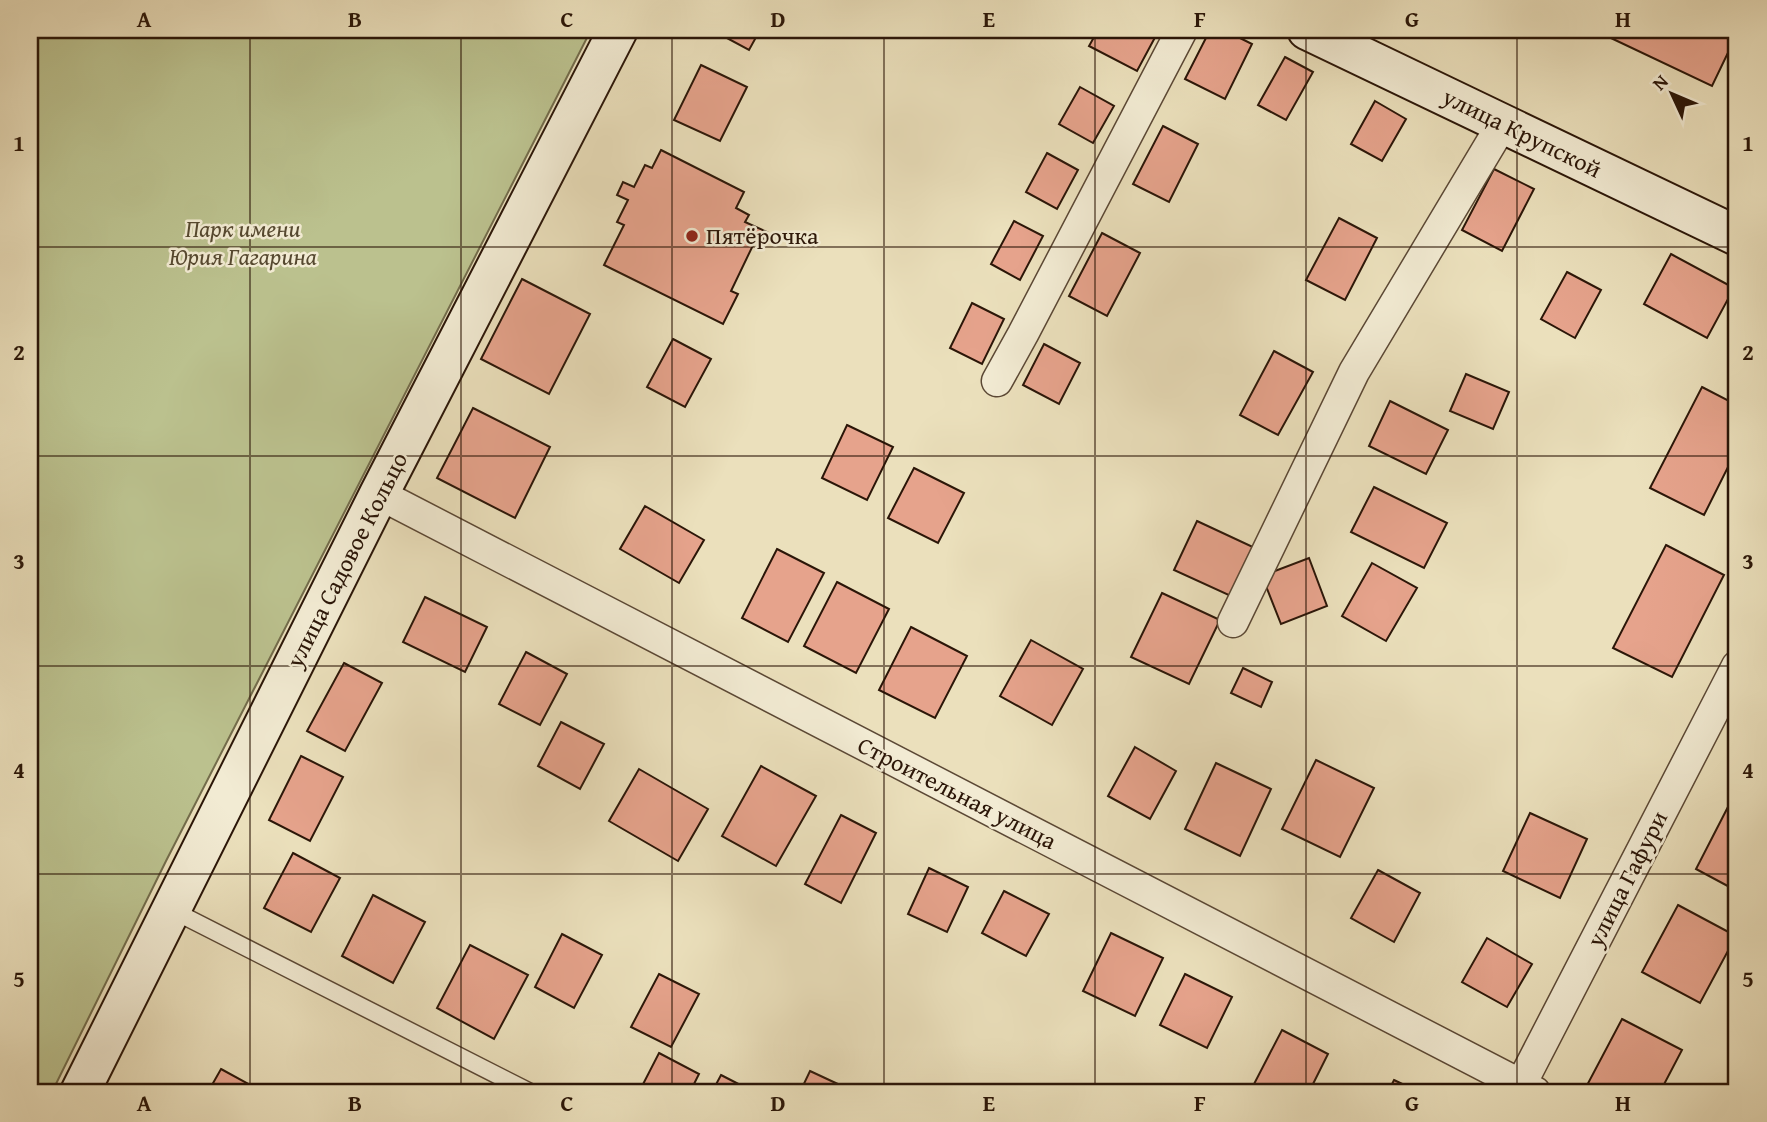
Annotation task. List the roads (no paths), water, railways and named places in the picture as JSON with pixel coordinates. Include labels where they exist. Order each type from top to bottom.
[{"type":"main road","name":"улица Садовое Кольцо","points":[[80,1092],[379,494],[618,30]]},
{"type":"main road","name":"улица Крупской","points":[[1307,30],[1737,236]]},
{"type":"street","points":[[997,381],[1182,30]]},
{"type":"street","points":[[1233,622],[1354,372],[1503,123]]},
{"type":"street","name":"Строительная улица","points":[[379,494],[1524,1090]]},
{"type":"street","name":"улица Гафури","points":[[1524,1090],[1737,666]]},
{"type":"lane","points":[[172,910],[530,1092]]},
{"type":"place","name":"Пятёрочка","points":[[692,236]]},
{"type":"park label","name":"Парк имени Юрия Гагарина","points":[[243,243]]}]
